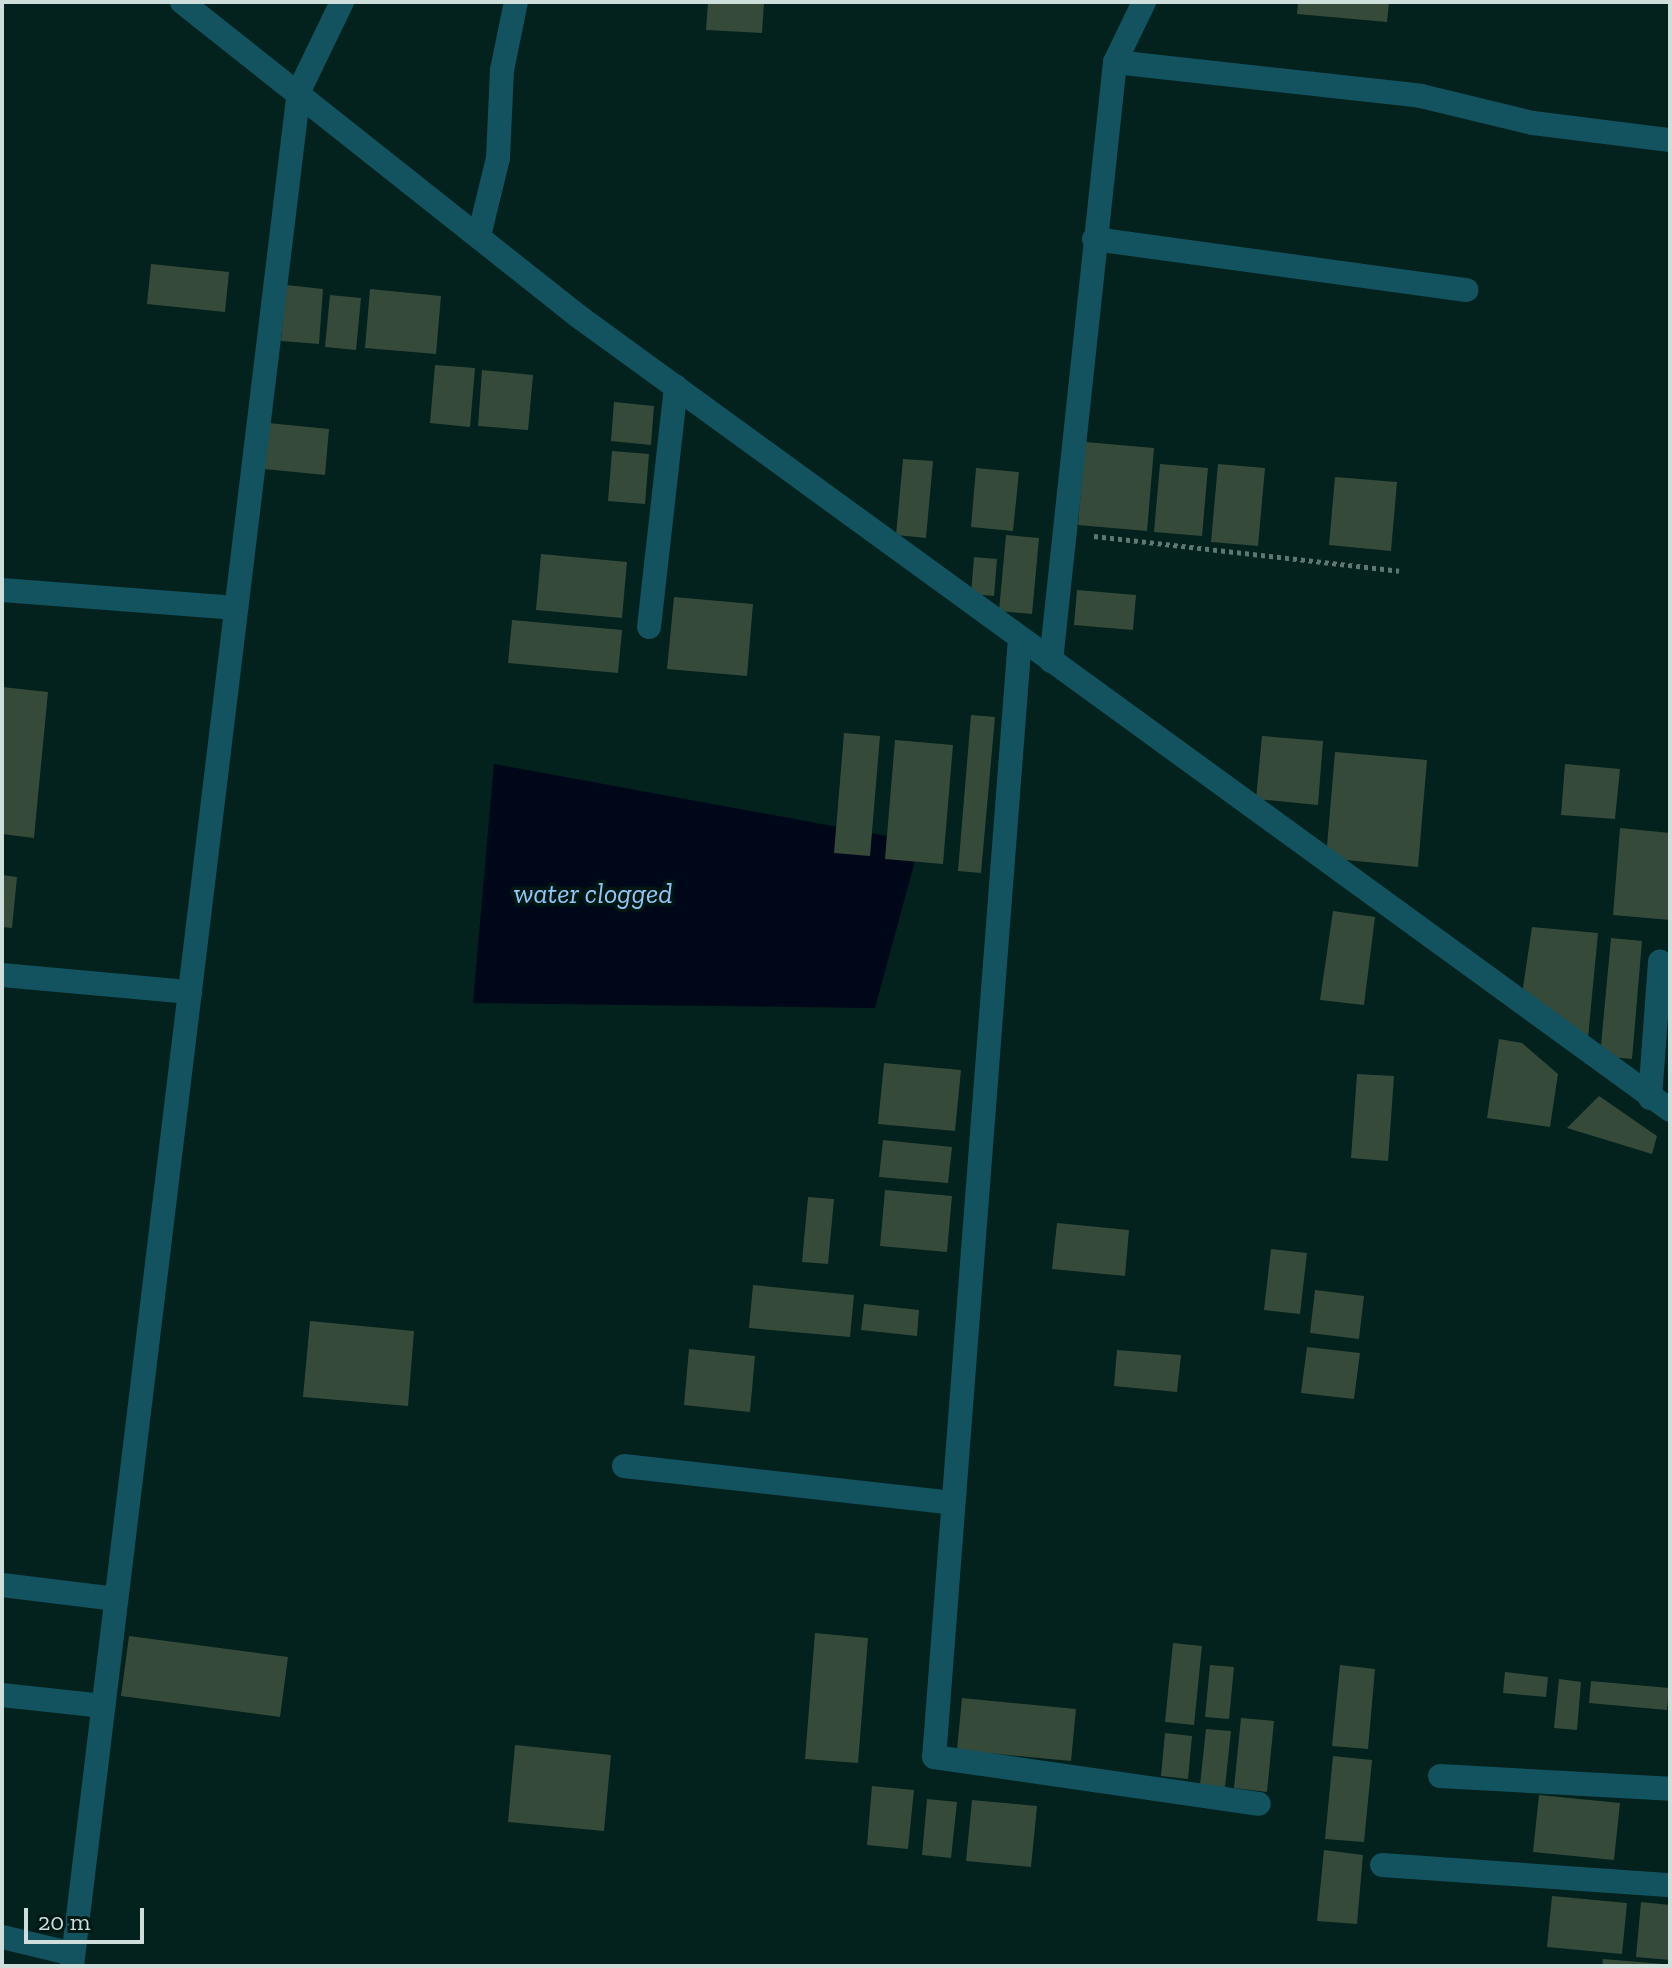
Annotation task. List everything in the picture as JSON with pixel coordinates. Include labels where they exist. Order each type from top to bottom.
[{"type":"street","points":[[182,2],[676,387],[1660,1104]]},
{"type":"street","points":[[2,1937],[73,1960],[299,91],[342,2]]},
{"type":"street","points":[[479,236],[498,158],[502,70],[516,2]]},
{"type":"street","points":[[1051,661],[1115,62],[1144,2]]},
{"type":"street","points":[[1115,62],[1433,97],[1533,123],[1670,140]]},
{"type":"street","points":[[1094,239],[1467,290]]},
{"type":"street","points":[[649,627],[676,387]]},
{"type":"street","points":[[2,590],[236,608]]},
{"type":"street","points":[[1020,638],[934,1757],[1259,1804]]},
{"type":"street","points":[[1660,961],[1660,1104]]},
{"type":"street","points":[[2,975],[190,992]]},
{"type":"street","points":[[624,1466],[953,1503]]},
{"type":"street","points":[[2,1585],[116,1599]]},
{"type":"street","points":[[2,1695],[103,1706]]},
{"type":"street","points":[[1440,1776],[1670,1789]]},
{"type":"street","points":[[1382,1865],[1670,1885]]},
{"type":"path","points":[[1065,533],[1399,571]]},
{"type":"water","name":"water clogged","points":[[494,764],[920,842],[875,1008],[473,1003]]},
{"type":"building","points":[[708,2],[764,2],[762,33],[706,30]]},
{"type":"building","points":[[1298,2],[1389,2],[1387,22],[1297,14]]},
{"type":"building","points":[[151,264],[229,272],[225,312],[147,304]]},
{"type":"building","points":[[286,285],[323,289],[319,344],[281,341]]},
{"type":"building","points":[[370,289],[441,296],[436,354],[365,348]]},
{"type":"building","points":[[330,295],[361,298],[356,350],[325,347]]},
{"type":"building","points":[[435,365],[475,368],[470,427],[430,423]]},
{"type":"building","points":[[482,370],[533,375],[528,430],[478,426]]},
{"type":"building","points":[[614,402],[654,406],[651,445],[611,441]]},
{"type":"building","points":[[268,423],[329,429],[325,475],[264,469]]},
{"type":"building","points":[[1085,442],[1154,448],[1147,531],[1078,525]]},
{"type":"building","points":[[612,451],[649,454],[645,504],[608,501]]},
{"type":"building","points":[[903,459],[933,461],[926,538],[896,535]]},
{"type":"building","points":[[1160,464],[1208,468],[1202,536],[1154,532]]},
{"type":"building","points":[[1218,464],[1265,468],[1258,546],[1211,542]]},
{"type":"building","points":[[976,468],[1019,472],[1013,531],[971,527]]},
{"type":"building","points":[[1335,477],[1397,482],[1391,551],[1329,545]]},
{"type":"building","points":[[1006,535],[1039,538],[1032,614],[999,611]]},
{"type":"building","points":[[541,554],[627,562],[622,618],[536,610]]},
{"type":"building","points":[[974,557],[997,559],[994,596],[971,594]]},
{"type":"building","points":[[1077,590],[1136,595],[1133,630],[1074,625]]},
{"type":"building","points":[[674,597],[753,604],[747,676],[667,669]]},
{"type":"building","points":[[512,620],[622,630],[618,673],[508,663]]},
{"type":"building","points":[[2,687],[48,692],[34,838],[2,834]]},
{"type":"building","points":[[971,715],[995,717],[981,873],[958,871]]},
{"type":"building","points":[[844,733],[880,736],[870,856],[834,853]]},
{"type":"building","points":[[1262,736],[1323,741],[1318,805],[1256,799]]},
{"type":"building","points":[[895,740],[953,745],[943,864],[885,859]]},
{"type":"building","points":[[1335,752],[1427,760],[1418,867],[1326,858]]},
{"type":"building","points":[[1565,764],[1620,769],[1615,819],[1561,815]]},
{"type":"building","points":[[1620,828],[1670,833],[1670,920],[1613,915]]},
{"type":"building","points":[[2,875],[17,877],[12,928],[2,927]]},
{"type":"building","points":[[1333,911],[1375,917],[1364,1005],[1320,1000]]},
{"type":"building","points":[[1532,927],[1598,933],[1588,1038],[1521,1001]]},
{"type":"building","points":[[1611,938],[1642,941],[1632,1059],[1600,1056]]},
{"type":"building","points":[[1499,1039],[1522,1043],[1558,1074],[1550,1127],[1487,1118]]},
{"type":"building","points":[[884,1063],[961,1070],[955,1131],[878,1124]]},
{"type":"building","points":[[1357,1074],[1394,1076],[1388,1161],[1351,1158]]},
{"type":"building","points":[[1599,1096],[1657,1136],[1652,1154],[1567,1128]]},
{"type":"building","points":[[883,1140],[952,1147],[948,1183],[879,1177]]},
{"type":"building","points":[[885,1190],[952,1196],[947,1252],[880,1246]]},
{"type":"building","points":[[808,1197],[834,1199],[828,1264],[802,1262]]},
{"type":"building","points":[[1057,1223],[1129,1230],[1125,1276],[1052,1269]]},
{"type":"building","points":[[1271,1249],[1307,1253],[1300,1314],[1264,1310]]},
{"type":"building","points":[[753,1285],[854,1295],[850,1337],[749,1328]]},
{"type":"building","points":[[1315,1290],[1364,1296],[1359,1339],[1310,1333]]},
{"type":"building","points":[[864,1304],[919,1310],[917,1336],[861,1330]]},
{"type":"building","points":[[310,1321],[414,1331],[408,1406],[303,1397]]},
{"type":"building","points":[[1307,1347],[1360,1353],[1354,1399],[1301,1393]]},
{"type":"building","points":[[689,1349],[755,1356],[750,1412],[684,1405]]},
{"type":"building","points":[[1117,1350],[1181,1355],[1177,1392],[1114,1386]]},
{"type":"building","points":[[815,1633],[868,1638],[858,1763],[805,1759]]},
{"type":"building","points":[[129,1636],[288,1657],[280,1717],[121,1696]]},
{"type":"building","points":[[1173,1643],[1202,1646],[1194,1725],[1165,1722]]},
{"type":"building","points":[[1210,1665],[1234,1667],[1229,1719],[1205,1717]]},
{"type":"building","points":[[1340,1665],[1375,1669],[1368,1749],[1332,1746]]},
{"type":"building","points":[[1505,1672],[1548,1677],[1546,1697],[1503,1693]]},
{"type":"building","points":[[1559,1679],[1581,1682],[1577,1730],[1554,1728]]},
{"type":"building","points":[[1591,1681],[1669,1688],[1667,1710],[1589,1703]]},
{"type":"building","points":[[962,1698],[1076,1709],[1071,1761],[957,1750]]},
{"type":"building","points":[[1241,1718],[1274,1721],[1267,1792],[1234,1788]]},
{"type":"building","points":[[1206,1729],[1231,1731],[1225,1787],[1200,1785]]},
{"type":"building","points":[[1165,1733],[1192,1736],[1188,1779],[1161,1776]]},
{"type":"building","points":[[515,1745],[611,1755],[604,1831],[508,1822]]},
{"type":"building","points":[[1333,1756],[1372,1760],[1364,1842],[1325,1839]]},
{"type":"building","points":[[872,1786],[914,1790],[908,1849],[867,1845]]},
{"type":"building","points":[[1539,1795],[1620,1803],[1614,1860],[1533,1852]]},
{"type":"building","points":[[927,1799],[957,1802],[951,1858],[922,1855]]},
{"type":"building","points":[[972,1800],[1037,1806],[1031,1867],[966,1861]]},
{"type":"building","points":[[1324,1850],[1363,1855],[1357,1924],[1317,1921]]},
{"type":"building","points":[[1552,1896],[1627,1903],[1622,1954],[1547,1947]]},
{"type":"building","points":[[1641,1902],[1670,1905],[1670,1960],[1636,1957]]},
{"type":"building","points":[[1603,1959],[1663,1964],[1663,1966],[1602,1966]]}]
